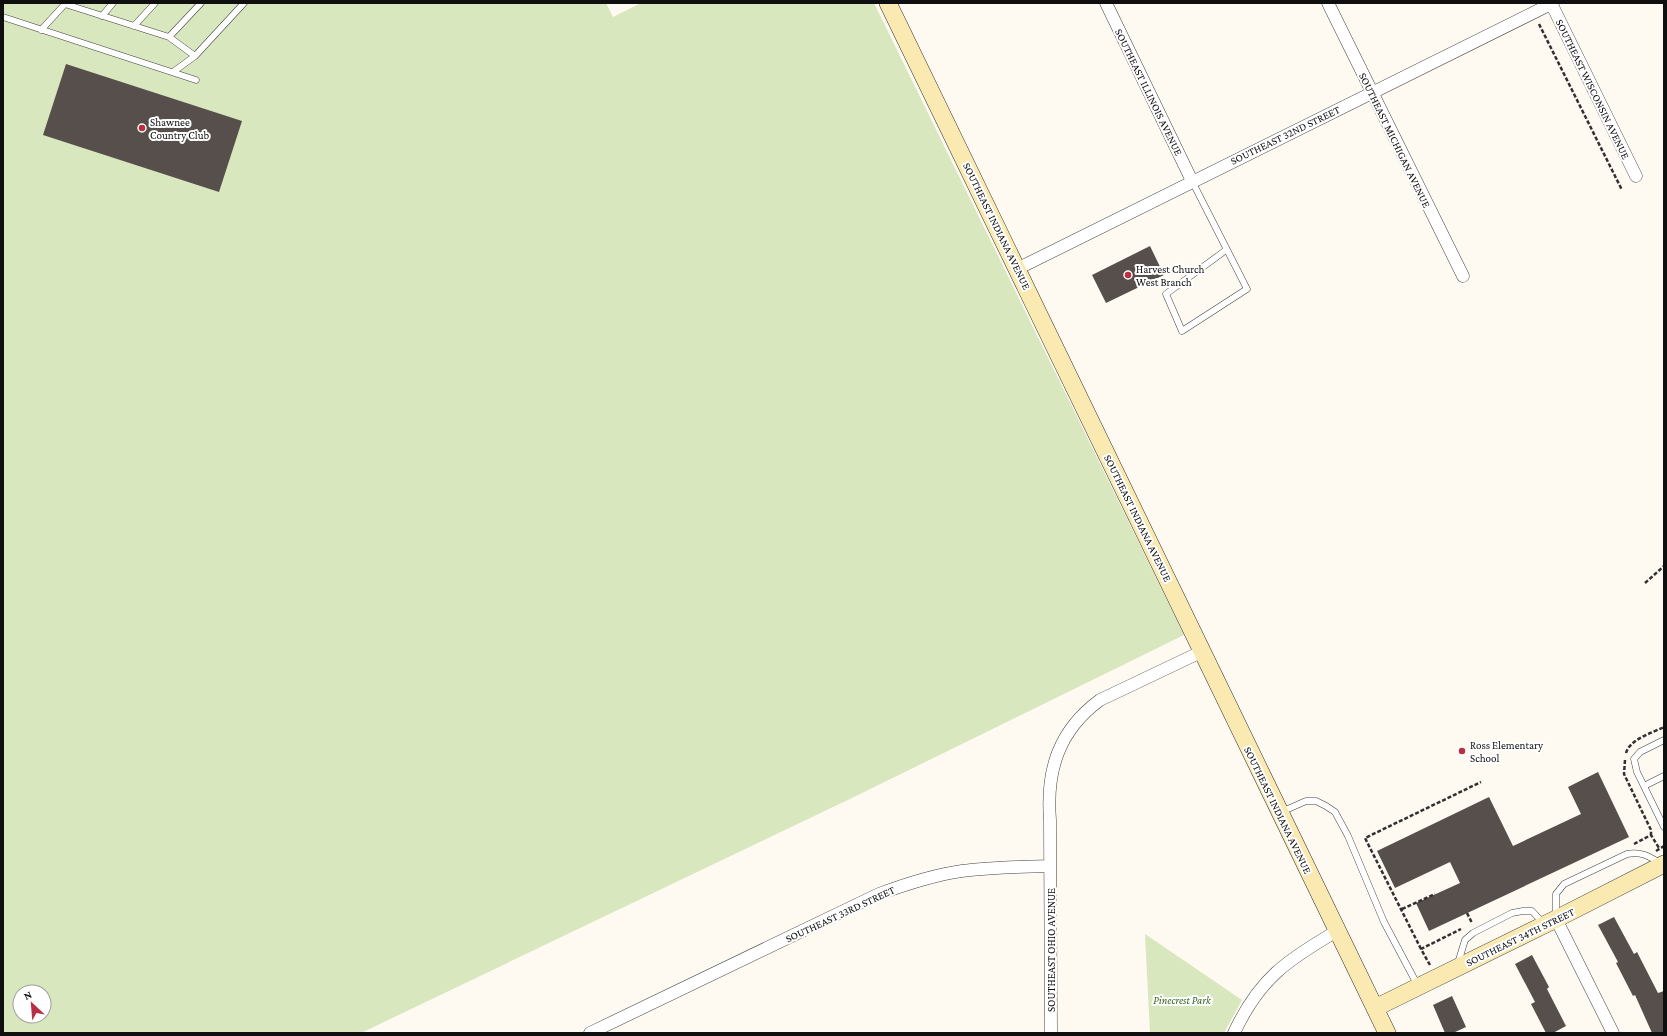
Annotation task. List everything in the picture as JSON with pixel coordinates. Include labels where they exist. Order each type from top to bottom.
[{"type":"street","name":"SOUTHEAST INDIANA AVENUE","points":[[888,3],[1203,651],[1279,813],[1387,1033]]},
{"type":"street","name":"SOUTHEAST ILLINOIS AVENUE","points":[[1106,3],[1192,181]]},
{"type":"street","name":"SOUTHEAST MICHIGAN AVENUE","points":[[1328,3],[1463,276]]},
{"type":"street","name":"SOUTHEAST 32ND STREET","points":[[1018,269],[1552,3]]},
{"type":"street","name":"SOUTHEAST WISCONSIN AVENUE","points":[[1552,3],[1636,176]]},
{"type":"street","points":[[1050,866],[1050,820],[1048,799],[1050,781],[1055,760],[1070,729],[1084,713],[1100,700],[1203,651]]},
{"type":"street","name":"SOUTHEAST 34TH STREET","points":[[1375,1008],[1664,864]]},
{"type":"street","name":"SOUTHEAST 33RD STREET","points":[[590,1033],[879,894],[909,883],[963,871],[993,868],[1050,866]]},
{"type":"street","name":"SOUTHEAST OHIO AVENUE","points":[[1050,866],[1051,1033]]},
{"type":"street","points":[[1550,922],[1613,1033]]},
{"type":"street","points":[[1234,1033],[1253,998],[1272,976],[1289,960],[1337,931]]},
{"type":"lane","points":[[42,30],[65,3],[169,38],[195,56]]},
{"type":"lane","points":[[102,16],[113,3]]},
{"type":"lane","points":[[134,26],[155,3]]},
{"type":"lane","points":[[169,38],[201,3]]},
{"type":"lane","points":[[172,72],[195,56],[244,3]]},
{"type":"lane","points":[[3,17],[196,80]]},
{"type":"lane","points":[[1192,181],[1247,289],[1182,331],[1166,294],[1226,250]]},
{"type":"lane","points":[[1664,740],[1640,752],[1634,759],[1637,772],[1662,819],[1664,827]]},
{"type":"lane","points":[[1644,786],[1664,776]]},
{"type":"lane","points":[[1279,813],[1306,801],[1316,801],[1335,812],[1348,836],[1384,922],[1418,987]]},
{"type":"lane","points":[[1457,967],[1465,940],[1473,933],[1512,913],[1523,911],[1532,912],[1550,922],[1556,894],[1564,884],[1627,854],[1640,853],[1664,864]]},
{"type":"path","points":[[1533,13],[1622,190]]},
{"type":"path","points":[[1645,583],[1664,566]]},
{"type":"path","points":[[1421,949],[1395,895],[1389,889],[1365,838],[1482,782]]},
{"type":"path","points":[[1402,909],[1434,894]]},
{"type":"path","points":[[1467,913],[1472,924]]},
{"type":"green space","name":"Shawnee Country Club","points":[[3,3],[606,3],[613,17],[641,3],[874,3],[1184,635],[856,796],[361,1033],[3,1033]]},
{"type":"green space","name":"Pinecrest Park","points":[[1145,934],[1242,1000],[1224,1033],[1150,1033]]},
{"type":"building","name":"Shawnee Country Club","points":[[66,64],[242,121],[219,192],[43,135]]},
{"type":"building","name":"Harvest Church West Branch","points":[[1150,246],[1164,275],[1106,303],[1092,275]]},
{"type":"building","name":"Ross Elementary School","points":[[1598,772],[1629,837],[1429,931],[1416,903],[1460,883],[1450,862],[1395,888],[1377,851],[1489,797],[1513,846],[1581,814],[1568,787]]},
{"type":"building","points":[[1614,917],[1634,954],[1637,952],[1658,993],[1664,991],[1664,1033],[1652,1033],[1635,995],[1633,996],[1616,963],[1618,962],[1598,925]]},
{"type":"building","points":[[1532,955],[1549,987],[1547,989],[1566,1026],[1553,1033],[1546,1033],[1531,1004],[1535,1002],[1515,964]]},
{"type":"building","points":[[1452,996],[1466,1027],[1453,1033],[1445,1033],[1433,1005]]},
{"type":"place","name":"Shawnee Country Club","points":[[142,128]]},
{"type":"place","name":"Harvest Church West Branch","points":[[1128,275]]},
{"type":"place","name":"Ross Elementary School","points":[[1462,751]]}]
